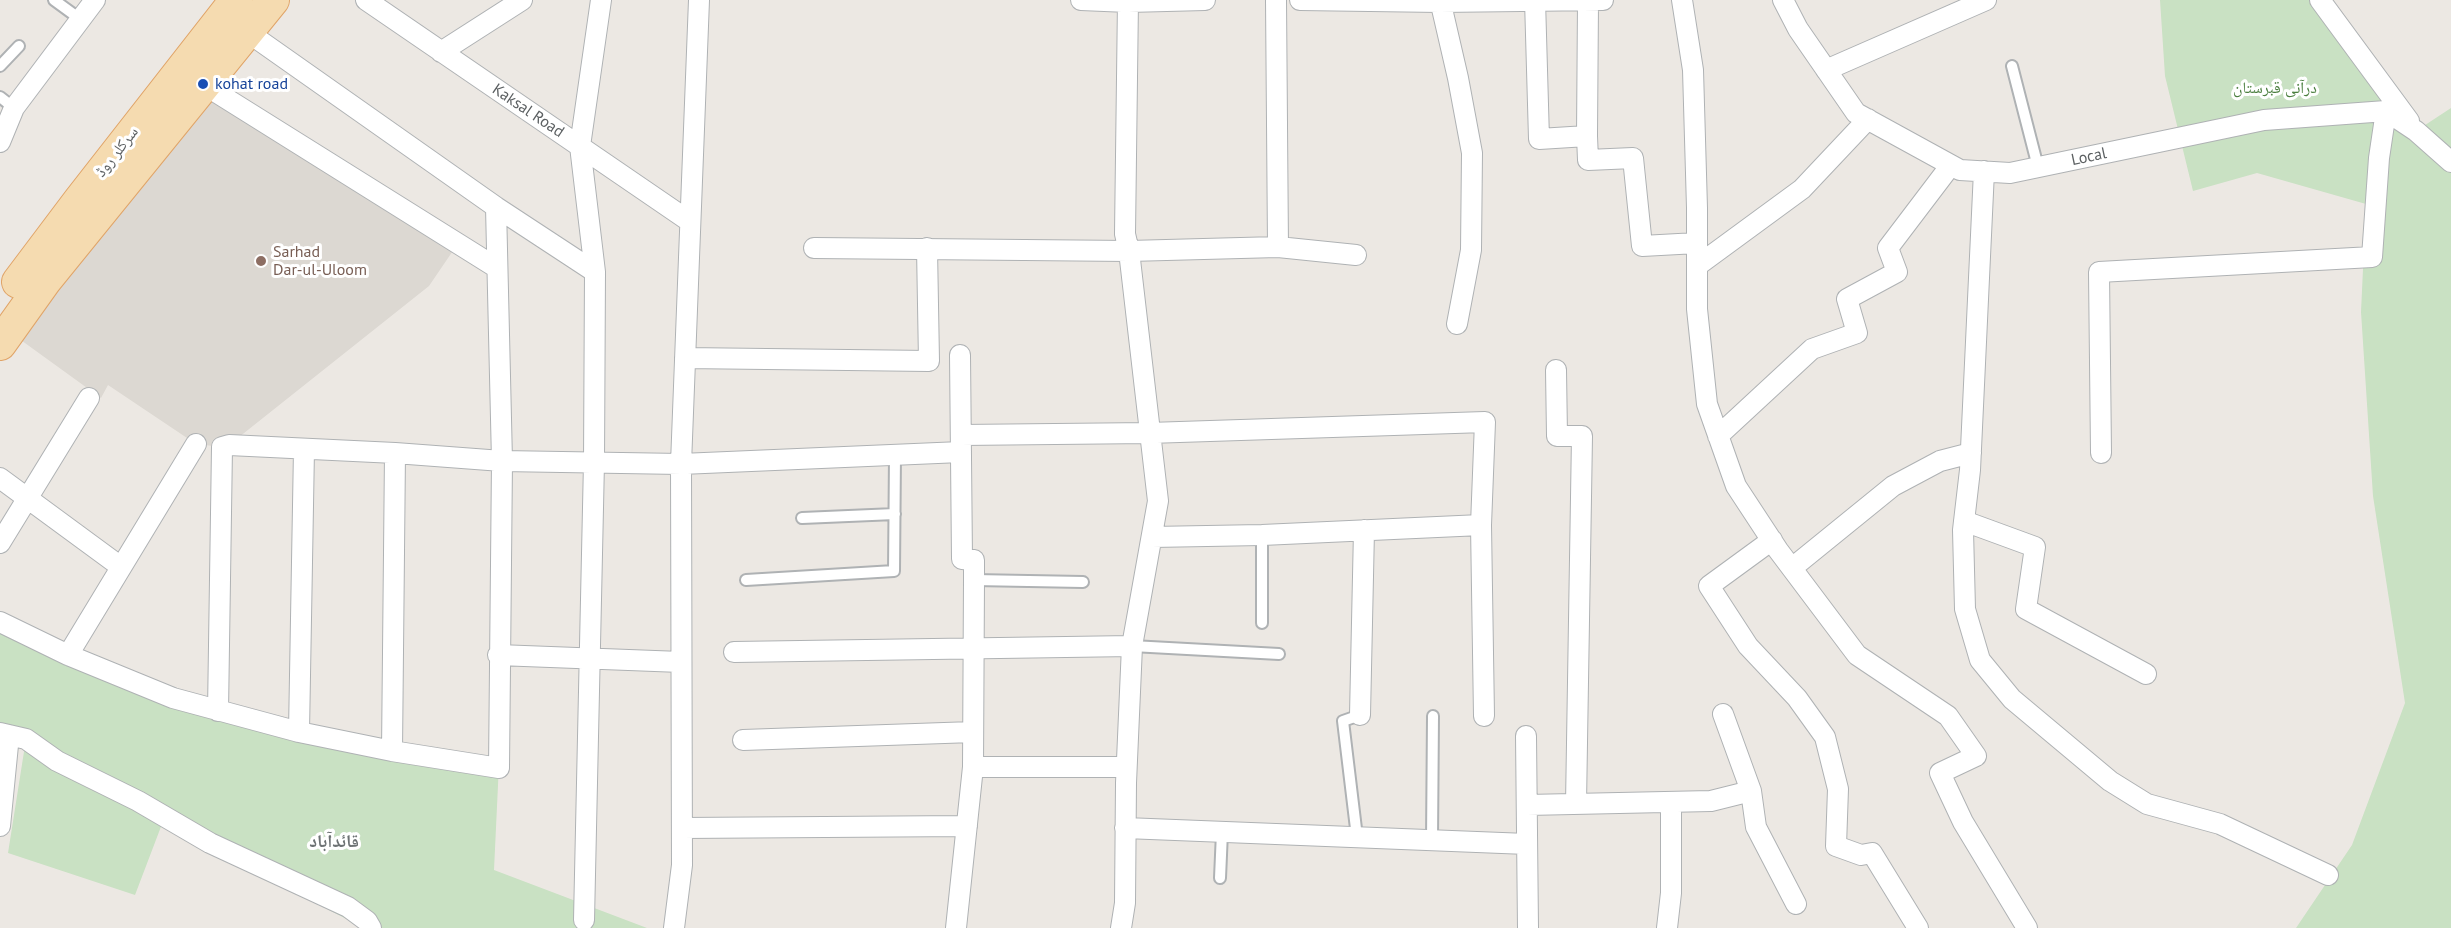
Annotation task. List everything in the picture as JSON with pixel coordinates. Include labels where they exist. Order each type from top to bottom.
[{"type":"main road","name":"سرکلر روڈ","points":[[0,307],[79,201],[236,0]]},
{"type":"main road","points":[[0,344],[45,282],[273,0]]},
{"type":"street","points":[[0,142],[7,103],[95,0]]},
{"type":"street","name":"Kaksal Road","points":[[366,0],[689,221]]},
{"type":"street","points":[[441,52],[522,0]]},
{"type":"street","points":[[584,920],[594,462],[595,272],[580,146],[601,0]]},
{"type":"street","points":[[674,928],[682,865],[681,464],[699,0]]},
{"type":"street","points":[[1081,0],[1205,0]]},
{"type":"street","points":[[1276,0],[1278,247]]},
{"type":"street","points":[[1300,0],[1596,1],[1587,136],[1588,160],[1633,158],[1642,246],[1697,243]]},
{"type":"street","points":[[1682,0],[1693,70],[1697,309],[1707,404],[1736,486],[1772,540],[1857,656],[1948,716],[1976,756],[1940,773],[1963,822],[2027,928]]},
{"type":"street","name":"Local","points":[[1783,0],[1798,29],[1856,112],[1960,170],[2010,173],[2264,120],[2386,111]]},
{"type":"street","points":[[1826,70],[1986,0]]},
{"type":"street","points":[[2320,0],[2416,131]]},
{"type":"street","points":[[1121,928],[1125,903],[1126,767],[1132,646],[1158,501],[1129,251],[1125,234],[1128,1]]},
{"type":"street","points":[[1440,1],[1472,153],[1471,250],[1457,324]]},
{"type":"street","points":[[1535,1],[1539,139],[1587,136]]},
{"type":"street","points":[[246,31],[496,207],[595,272]]},
{"type":"street","points":[[203,84],[498,268]]},
{"type":"street","points":[[2100,453],[2099,272],[2372,256],[2379,158],[2386,111],[2416,131],[2451,162]]},
{"type":"street","points":[[1697,266],[1802,189],[1868,119]]},
{"type":"street","points":[[1718,436],[1812,349],[1857,333],[1847,299],[1898,272],[1888,248],[1951,165]]},
{"type":"street","points":[[1984,171],[1971,453],[1964,521],[1965,609],[1980,660],[2012,699],[2110,781],[2147,804],[2220,824],[2328,875]]},
{"type":"street","points":[[0,622],[68,654],[173,698],[299,732],[392,751],[499,768],[498,655],[502,461],[496,207]]},
{"type":"street","points":[[814,249],[1129,251],[1278,247],[1356,255]]},
{"type":"street","points":[[685,358],[929,361],[927,248]]},
{"type":"street","points":[[956,928],[972,767],[974,648],[974,560],[962,560],[960,355]]},
{"type":"street","points":[[1556,369],[1557,436],[1582,436],[1576,804]]},
{"type":"street","points":[[0,543],[89,398]]},
{"type":"street","points":[[218,711],[222,447],[229,445],[502,461],[681,464],[895,455],[961,444],[1149,433],[1485,422],[1481,525],[1484,716]]},
{"type":"street","points":[[68,654],[196,444]]},
{"type":"street","points":[[299,732],[304,449]]},
{"type":"street","points":[[392,751],[395,453]]},
{"type":"street","points":[[1792,568],[1893,486],[1940,461],[1971,453]]},
{"type":"street","points":[[0,478],[121,567]]},
{"type":"street","points":[[1964,521],[2035,547],[2026,609],[2146,674]]},
{"type":"street","points":[[1152,537],[1262,535],[1481,525]]},
{"type":"street","points":[[1360,715],[1364,530]]},
{"type":"street","points":[[1772,540],[1709,586],[1748,646],[1797,698],[1825,737],[1838,789],[1836,846],[1861,855],[1872,853],[1918,928]]},
{"type":"street","points":[[734,652],[1132,646]]},
{"type":"street","points":[[498,655],[681,662]]},
{"type":"street","points":[[1723,714],[1750,791],[1756,827],[1796,904]]},
{"type":"street","points":[[743,740],[973,732]]},
{"type":"street","points":[[0,826],[5,734],[26,739],[57,761],[138,801],[210,843],[348,907],[371,928]]},
{"type":"street","points":[[1526,736],[1528,928]]},
{"type":"street","points":[[972,767],[1126,767]]},
{"type":"street","points":[[1527,805],[1711,801],[1750,791]]},
{"type":"street","points":[[1667,928],[1671,893],[1671,802]]},
{"type":"street","points":[[681,828],[967,826]]},
{"type":"street","points":[[1125,828],[1527,844]]},
{"type":"lane","points":[[54,0],[80,19]]},
{"type":"lane","points":[[0,66],[19,46]]},
{"type":"lane","points":[[2012,66],[2038,167]]},
{"type":"lane","points":[[746,580],[894,571],[895,455]]},
{"type":"lane","points":[[802,518],[894,514]]},
{"type":"lane","points":[[1262,535],[1262,623]]},
{"type":"lane","points":[[974,580],[1083,582]]},
{"type":"lane","points":[[1132,646],[1279,654]]},
{"type":"lane","points":[[1357,837],[1343,721],[1360,715]]},
{"type":"lane","points":[[1432,840],[1433,716]]},
{"type":"lane","points":[[1220,878],[1222,832]]},
{"type":"shaded area","name":"Sarhad Dar-ul-Uloom","points":[[212,88],[463,236],[429,286],[229,445],[222,447],[196,444],[108,385],[101,398],[18,338]]},
{"type":"green space","name":"درآنی قبرستان","points":[[2160,0],[2320,0],[2416,131],[2451,108],[2451,928],[2296,928],[2352,845],[2405,703],[2373,496],[2361,312],[2366,204],[2257,173],[2193,191],[2165,76]]},
{"type":"green space","points":[[0,622],[107,670],[392,751],[499,764],[494,870],[647,928],[364,928],[162,824],[135,895],[8,853],[26,739],[0,733]]},
{"type":"place","name":"kohat road","points":[[203,84]]},
{"type":"place","name":"Sarhad Dar-ul-Uloom","points":[[261,261]]},
{"type":"district","name":"قائدآباد","points":[[334,842]]}]
